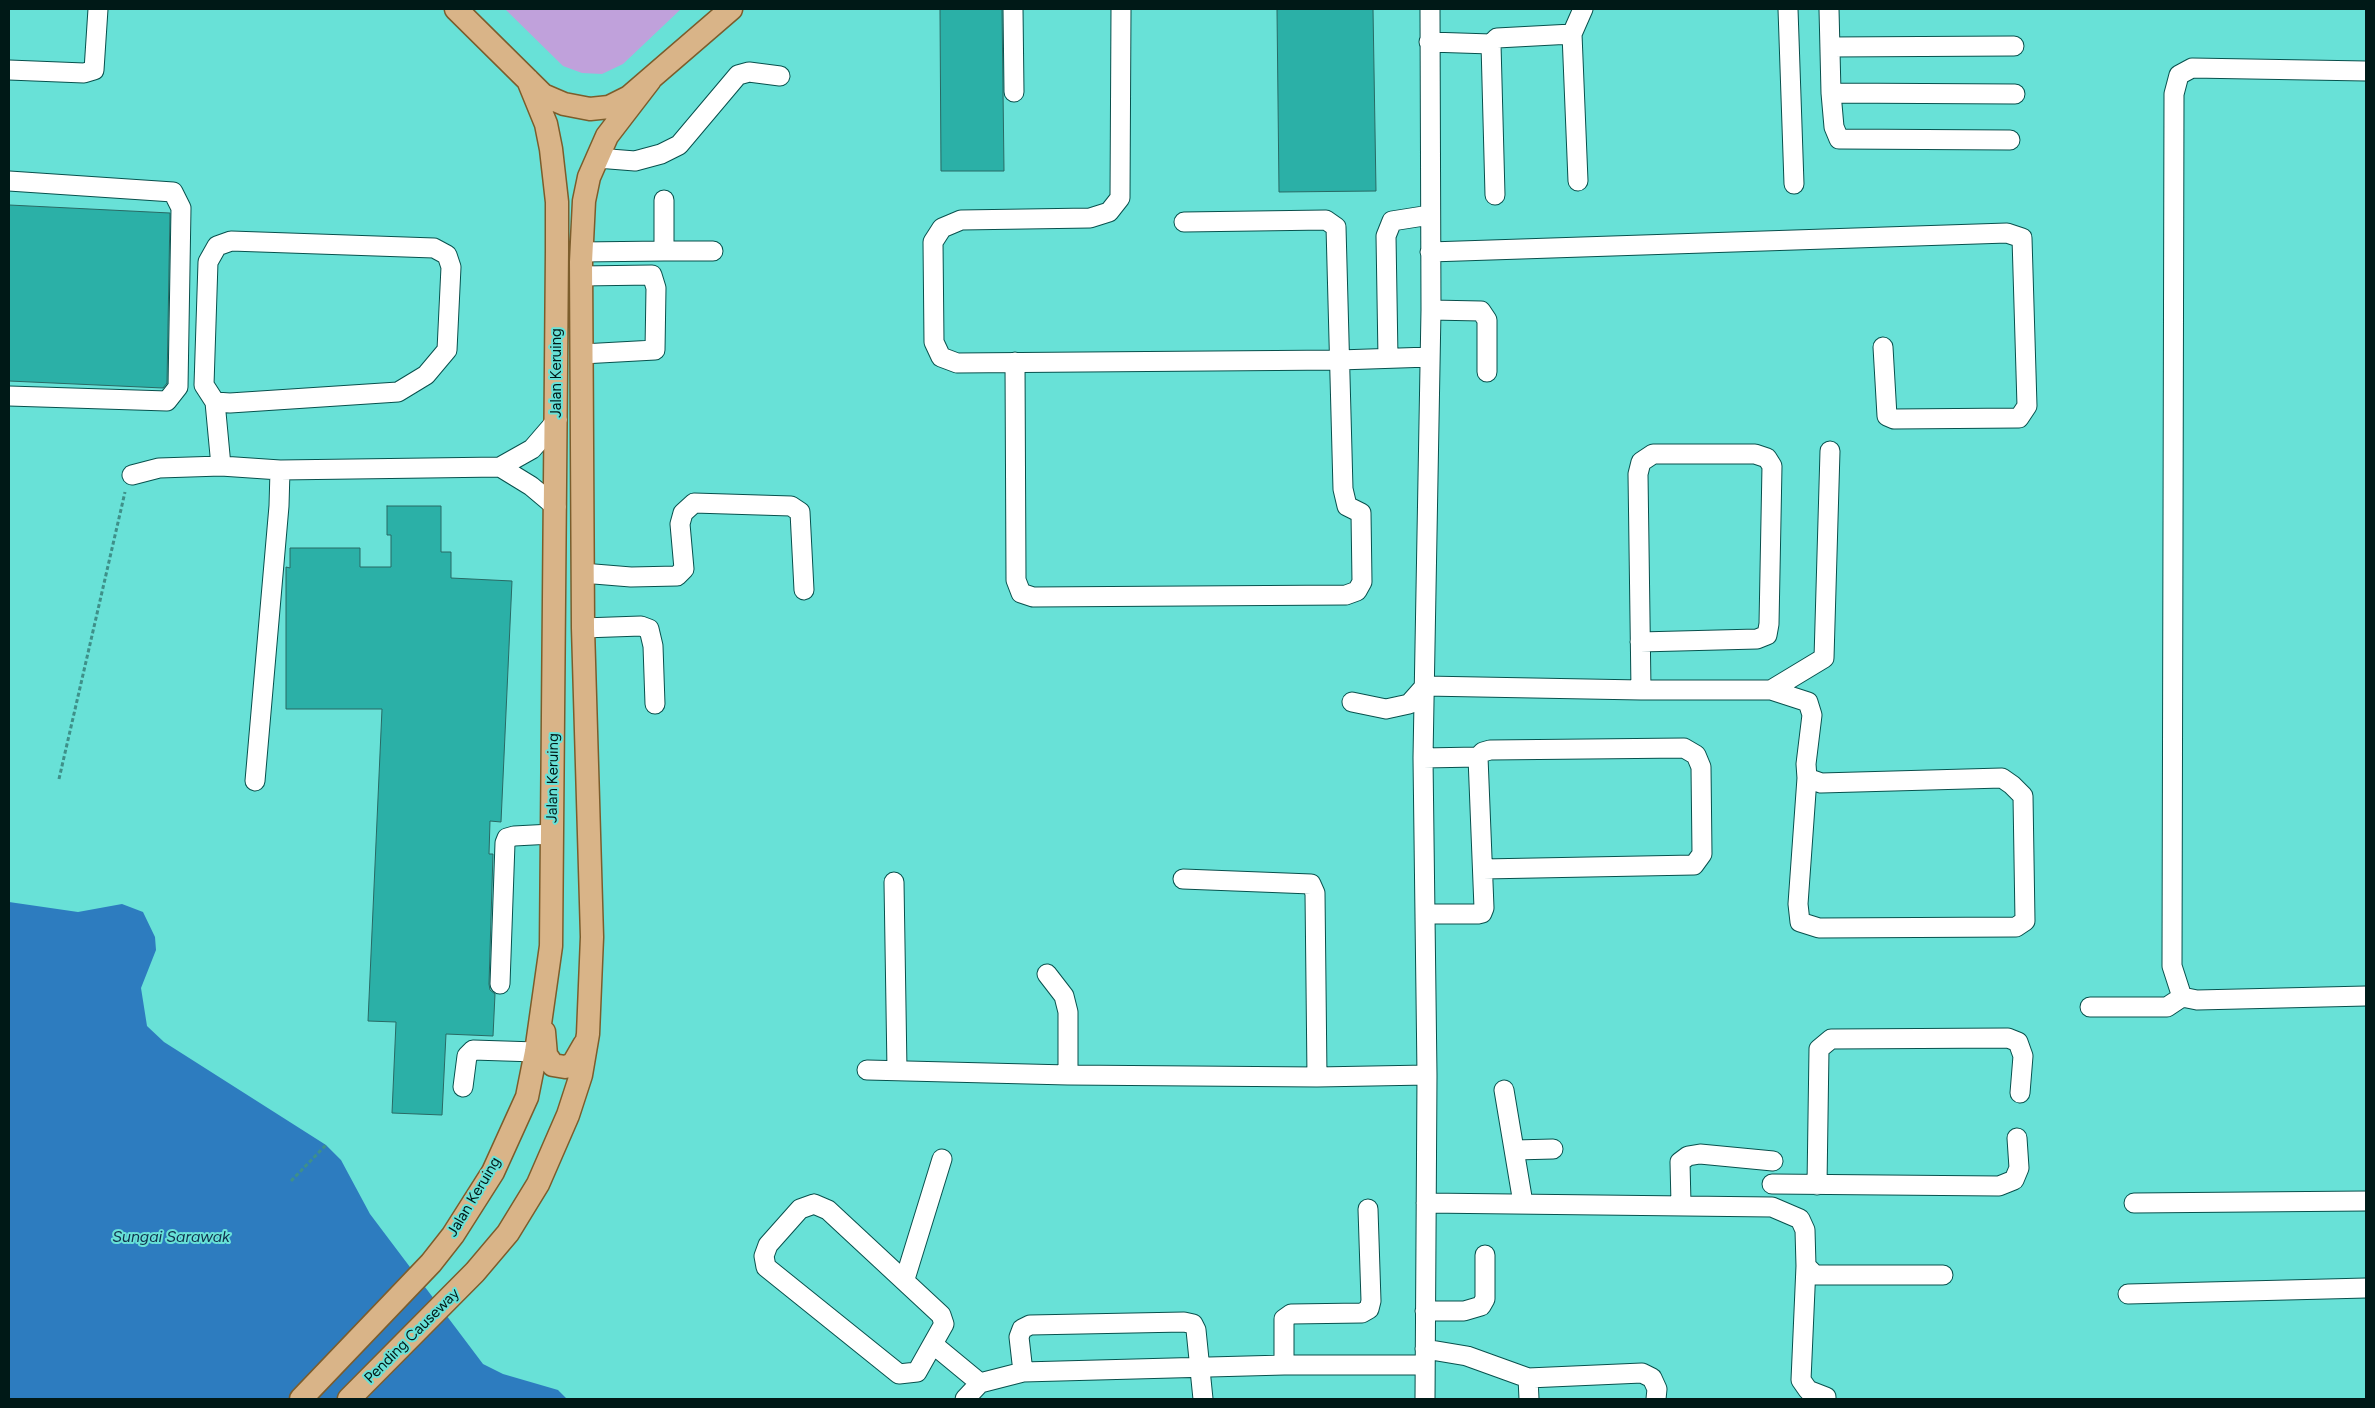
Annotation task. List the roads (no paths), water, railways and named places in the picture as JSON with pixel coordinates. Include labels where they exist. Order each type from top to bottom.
[{"type":"main road","points":[[456,9],[543,95],[564,104],[590,109],[609,107],[629,97],[731,9]]},
{"type":"main road","name":"Jalan Keruing","points":[[301,1399],[431,1263],[453,1235],[493,1172],[527,1097],[536,1052],[551,946],[556,508],[556,193],[546,124],[528,80]]},
{"type":"main road","name":"Jalan Keruing","points":[[475,1272],[508,1233],[538,1184],[568,1115],[581,1075],[588,1034],[592,937],[582,572],[581,252],[584,201],[597,158],[607,136],[650,80]]},
{"type":"main road","points":[[542,1016],[546,1055],[553,1065],[565,1066],[573,1064],[582,1051],[588,1034]]},
{"type":"main road","name":"Pending Causeway","points":[[349,1399],[475,1272]]},
{"type":"street","points":[[9,70],[84,72],[94,70],[98,9]]},
{"type":"street","points":[[1013,9],[1014,92]]},
{"type":"street","points":[[1121,9],[1120,198],[1109,212],[1090,218],[961,220],[942,228],[932,242],[934,342],[941,357],[957,362],[1339,360],[1430,357]]},
{"type":"street","points":[[1425,1399],[1427,1075],[1423,758],[1431,310],[1430,9]]},
{"type":"street","points":[[1578,181],[1572,34],[1583,9]]},
{"type":"street","points":[[1788,9],[1794,184]]},
{"type":"street","points":[[1828,9],[1831,93],[1834,127],[1839,139],[2010,140]]},
{"type":"street","points":[[1429,42],[1491,44],[1497,38],[1572,34]]},
{"type":"street","points":[[1491,44],[1496,195]]},
{"type":"street","points":[[1830,47],[2014,46]]},
{"type":"street","points":[[2182,997],[2172,966],[2174,94],[2179,75],[2192,68],[2366,71]]},
{"type":"street","points":[[597,158],[634,161],[661,154],[679,145],[738,75],[749,72],[780,76]]},
{"type":"street","points":[[1831,93],[2016,94]]},
{"type":"street","points":[[9,181],[173,192],[181,208],[178,387],[167,401],[9,396]]},
{"type":"street","points":[[664,200],[664,251]]},
{"type":"street","points":[[1388,358],[1386,236],[1392,221],[1430,215]]},
{"type":"street","points":[[1015,362],[1016,580],[1021,593],[1033,597],[1043,597],[1346,595],[1357,591],[1362,582],[1361,513],[1347,506],[1343,489],[1336,227],[1332,222],[1326,220],[1184,222]]},
{"type":"street","points":[[1430,252],[2007,233],[2022,238],[2027,406],[2019,418],[1894,419],[1887,416],[1883,347]]},
{"type":"street","points":[[215,402],[230,403],[398,392],[426,375],[447,350],[451,267],[447,255],[434,248],[231,241],[217,246],[208,262],[204,385],[215,402],[221,466]]},
{"type":"street","points":[[581,252],[713,251]]},
{"type":"street","points":[[581,276],[652,275],[656,288],[655,350],[582,354]]},
{"type":"street","points":[[1431,310],[1481,311],[1487,320],[1487,372]]},
{"type":"street","points":[[132,475],[158,468],[221,466],[280,470],[500,467],[532,449],[556,420]]},
{"type":"street","points":[[1771,690],[1824,658],[1830,451]]},
{"type":"street","points":[[1640,642],[1757,639],[1767,635],[1769,624],[1772,466],[1767,458],[1755,454],[1653,454],[1641,462],[1638,474],[1640,642],[1641,690]]},
{"type":"street","points":[[500,467],[532,486],[556,508]]},
{"type":"street","points":[[255,782],[279,506],[280,470]]},
{"type":"street","points":[[582,572],[631,577],[677,576],[684,569],[680,524],[683,513],[694,504],[791,506],[800,512],[804,590]]},
{"type":"street","points":[[583,628],[641,626],[649,629],[652,646],[655,704]]},
{"type":"street","points":[[1424,686],[1771,690],[1808,702],[1812,715],[1806,764],[1807,778],[1798,904],[1800,922],[1819,928],[2016,927],[2025,921],[2023,796],[2002,778],[1821,783],[1807,778]]},
{"type":"street","points":[[1352,702],[1386,709],[1409,704],[1424,686]]},
{"type":"street","points":[[1423,758],[1478,757],[1490,750],[1684,748],[1696,755],[1701,767],[1702,854],[1694,865],[1482,868]]},
{"type":"street","points":[[1425,914],[1482,914],[1484,908],[1478,757]]},
{"type":"street","points":[[500,984],[505,843],[507,838],[514,836],[552,834]]},
{"type":"street","points":[[1183,879],[1311,884],[1315,893],[1317,1077]]},
{"type":"street","points":[[894,882],[897,1070]]},
{"type":"street","points":[[1047,974],[1064,996],[1068,1012],[1068,1075]]},
{"type":"street","points":[[2090,1007],[2166,1007],[2182,997],[2197,1000],[2366,996]]},
{"type":"street","points":[[1817,1184],[1819,1049],[1832,1039],[2008,1038],[2018,1042],[2023,1056],[2020,1093]]},
{"type":"street","points":[[463,1087],[467,1056],[473,1050],[536,1052]]},
{"type":"street","points":[[867,1070],[1068,1075],[1317,1077],[1427,1075]]},
{"type":"street","points":[[1504,1090],[1523,1203]]},
{"type":"street","points":[[1772,1184],[1999,1186],[2014,1180],[2019,1168],[2017,1138]]},
{"type":"street","points":[[1515,1150],[1553,1149]]},
{"type":"street","points":[[1681,1204],[1680,1162],[1688,1156],[1700,1154],[1773,1153],[1772,1207]]},
{"type":"street","points":[[905,1280],[942,1159]]},
{"type":"street","points":[[2134,1203],[2366,1201]]},
{"type":"street","points":[[1426,1203],[1681,1204],[1772,1207],[1800,1219],[1804,1230],[1806,1266],[1801,1380],[1808,1390],[1826,1397],[1826,1399]]},
{"type":"street","points":[[814,1204],[828,1210],[905,1280],[941,1315],[944,1324],[934,1345],[917,1372],[899,1374],[766,1267],[764,1256],[768,1245],[800,1209],[814,1204]]},
{"type":"street","points":[[1284,1365],[1284,1319],[1291,1314],[1362,1313],[1369,1309],[1371,1301],[1368,1209]]},
{"type":"street","points":[[1425,1311],[1464,1311],[1481,1306],[1485,1299],[1485,1255]]},
{"type":"street","points":[[1806,1266],[1815,1275],[1943,1275]]},
{"type":"street","points":[[2128,1294],[2366,1288]]},
{"type":"street","points":[[1023,1372],[1019,1338],[1022,1329],[1030,1325],[1184,1322],[1193,1324],[1196,1330],[1203,1399]]},
{"type":"street","points":[[934,1345],[980,1383]]},
{"type":"street","points":[[964,1399],[980,1383],[1023,1372],[1284,1365],[1467,1356],[1528,1378],[1642,1373],[1652,1378],[1657,1389],[1656,1399]]},
{"type":"street","points":[[1528,1378],[1529,1399]]},
{"type":"water","name":"Sungai Sarawak","points":[[9,902],[78,912],[122,904],[143,912],[155,937],[156,950],[141,988],[147,1026],[164,1042],[326,1145],[341,1160],[370,1214],[483,1364],[503,1374],[558,1390],[567,1399],[9,1399]]}]
